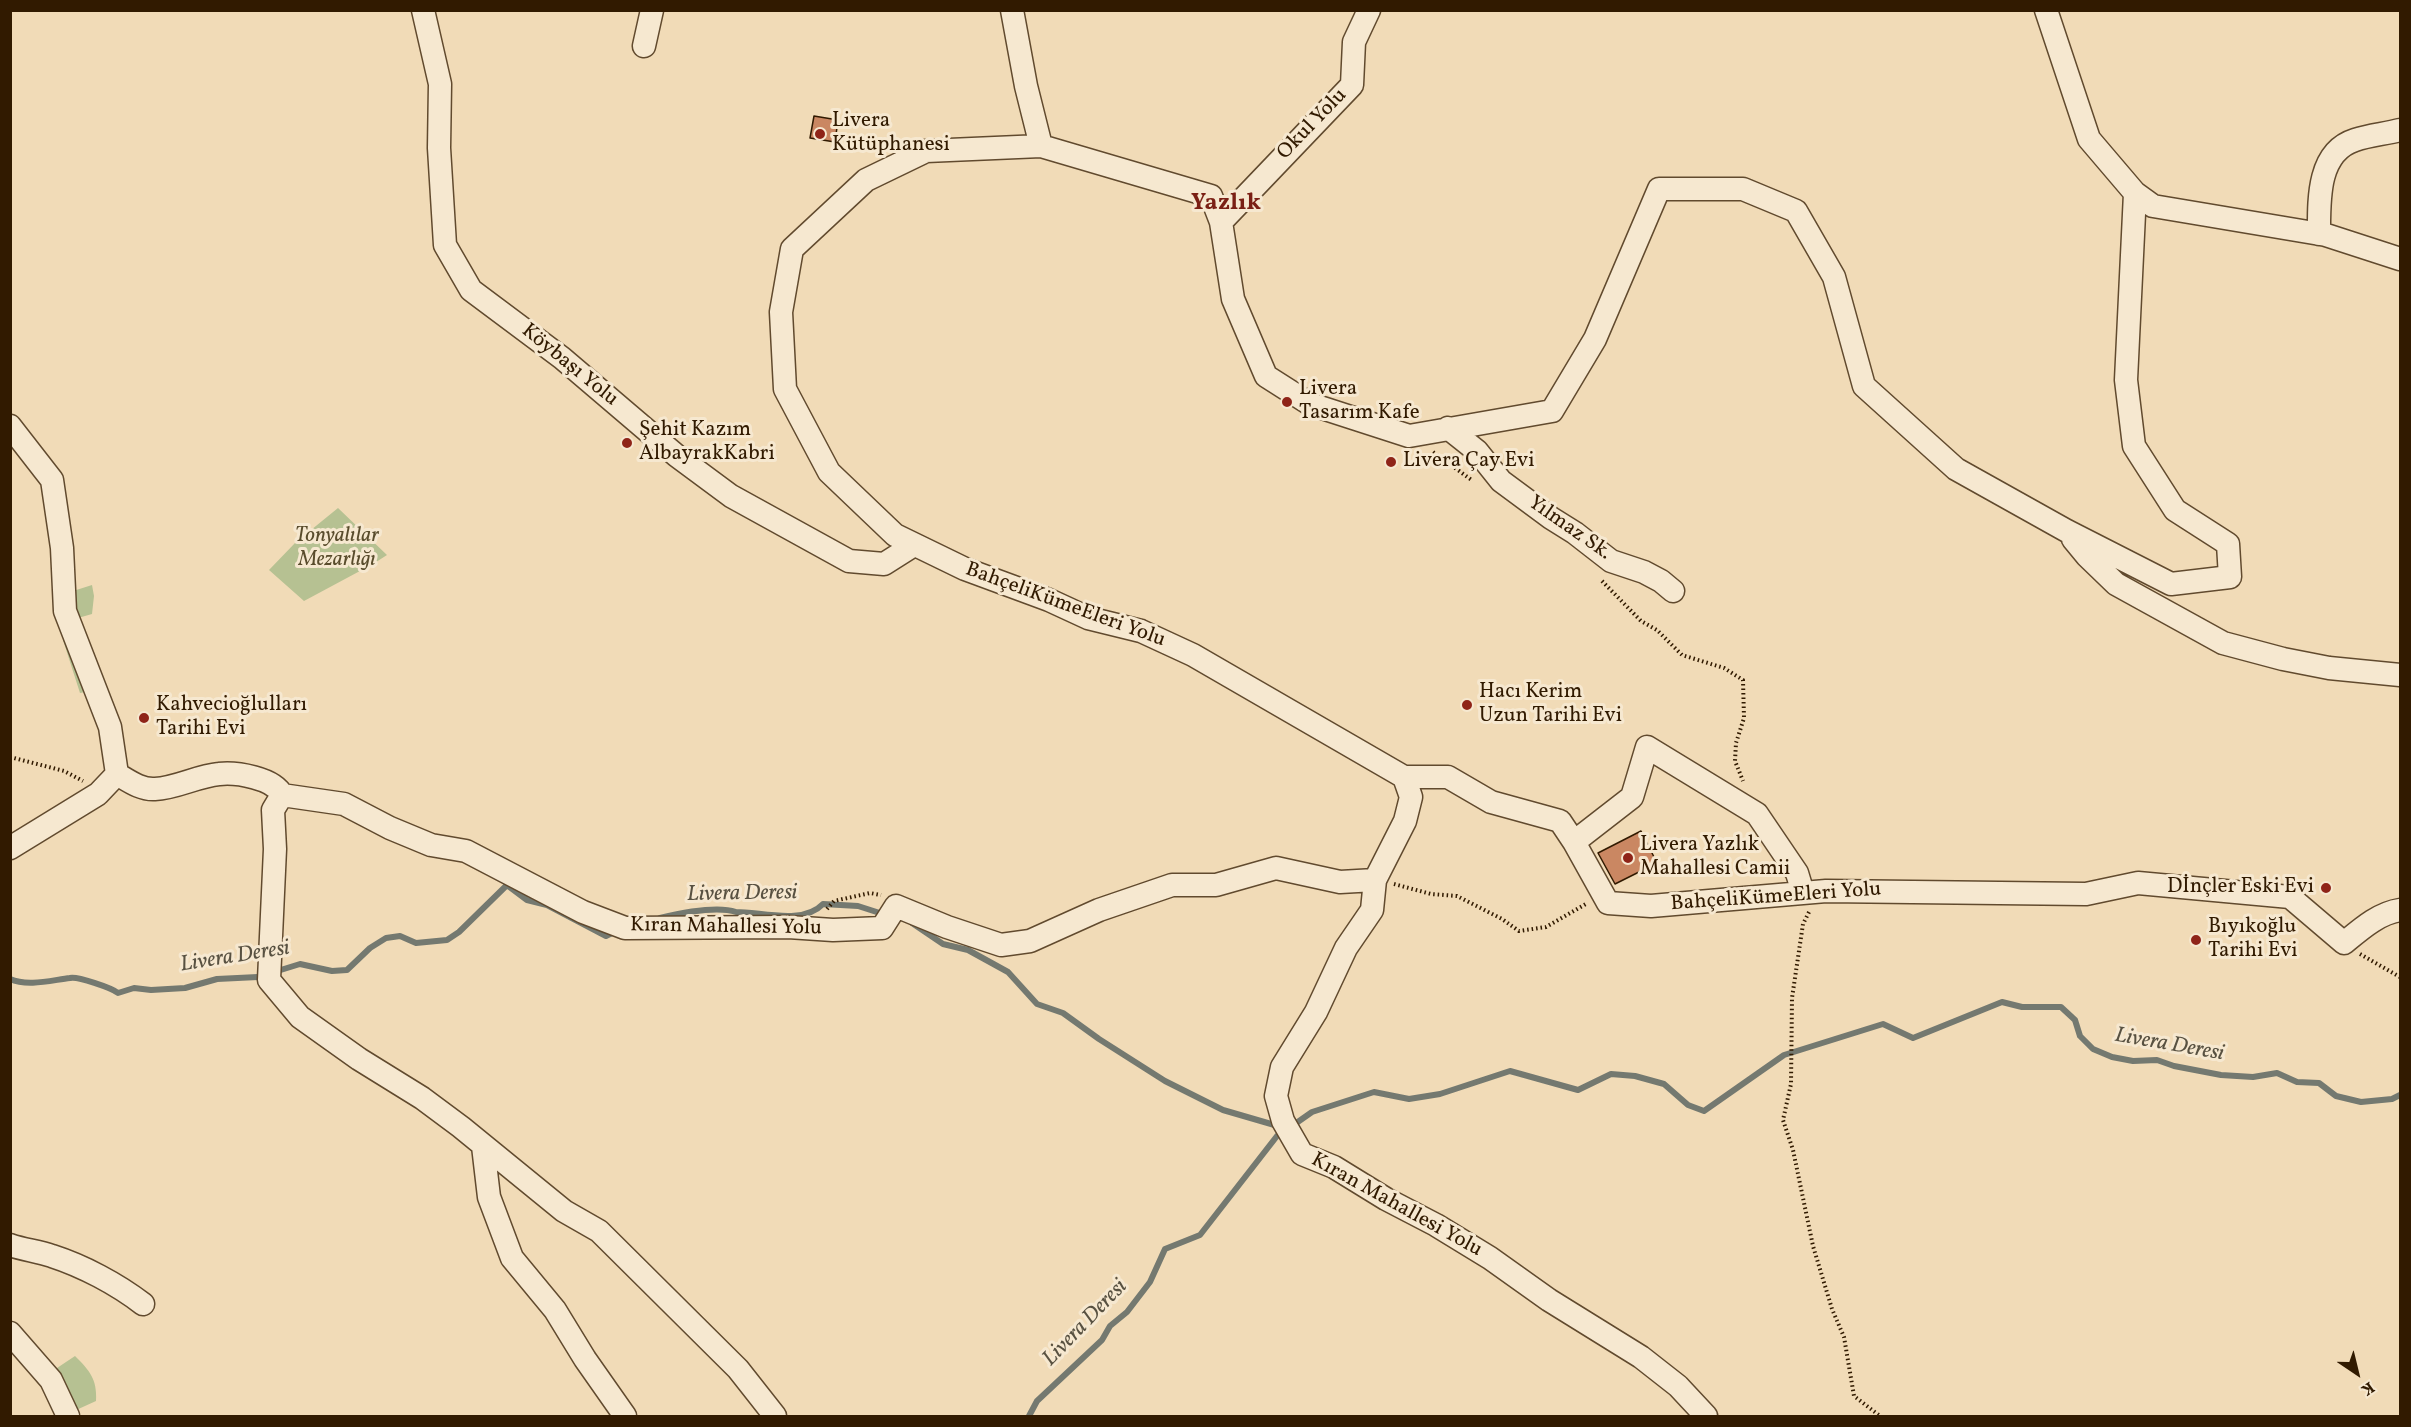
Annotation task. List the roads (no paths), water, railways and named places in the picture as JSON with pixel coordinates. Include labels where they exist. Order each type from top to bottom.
[{"type":"street","name":"Köybaşı Yolu","points":[[423,10],[440,84],[439,148],[445,245],[471,290],[562,358],[677,456],[731,496],[849,561],[884,564],[914,545]]},
{"type":"street","points":[[644,46],[652,10]]},
{"type":"street","points":[[1012,10],[1026,86],[1041,146]]},
{"type":"street","name":"Okul Yolu","points":[[1221,222],[1352,85],[1354,42],[1369,10]]},
{"type":"street","points":[[2046,10],[2089,139],[2134,193],[2153,206],[2319,234],[2400,259]]},
{"type":"street","points":[[2319,234],[2321,183],[2328,163],[2341,146],[2354,140],[2400,130]]},
{"type":"street","name":"BahçeliKümeEleri Yolu","points":[[2134,193],[2126,380],[2134,446],[2175,510],[2228,544],[2230,577],[2171,584],[2067,531],[1956,469],[1864,386],[1834,277],[1796,211],[1743,189],[1659,189],[1595,339],[1552,411],[1409,436],[1310,404],[1266,376],[1233,298],[1221,222],[1211,196],[1041,146],[926,151],[867,180],[792,249],[781,312],[784,389],[829,472],[896,535],[965,569],[1049,600],[1088,618],[1141,631],[1193,655],[1404,777],[1448,777],[1491,802],[1560,821],[1608,903],[1651,906],[1807,901],[1882,890],[2086,894],[2138,883],[2290,897],[2344,943],[2364,927],[2391,911],[2400,910]]},
{"type":"street","points":[[10,426],[52,480],[62,548],[64,611],[110,727],[117,774]]},
{"type":"street","name":"Yılmaz Sk.","points":[[1448,428],[1478,451],[1501,480],[1551,518],[1575,532],[1611,561],[1644,572],[1673,591]]},
{"type":"street","name":"BahçeliKümeEleri Yolu","points":[[2067,531],[2087,556],[2116,584],[2223,643],[2306,663],[2400,675]]},
{"type":"street","points":[[1574,842],[1632,797],[1647,747],[1757,814],[1797,873],[1807,901]]},
{"type":"street","points":[[117,774],[141,788],[154,789],[220,774],[259,779],[275,786],[282,795],[273,810],[275,849],[269,980],[300,1017],[359,1059],[422,1098],[564,1211],[599,1231],[738,1369],[774,1416]]},
{"type":"street","points":[[10,848],[98,794],[117,774]]},
{"type":"street","name":"Kıran Mahallesi Yolu","points":[[1404,777],[1411,797],[1405,821],[1375,880],[1372,910],[1346,948],[1316,1012],[1282,1066],[1276,1096],[1283,1121],[1302,1154],[1334,1167],[1490,1258],[1549,1300],[1641,1357],[1678,1386],[1706,1416]]},
{"type":"street","name":"Kıran Mahallesi Yolu","points":[[282,795],[344,804],[431,845],[466,851],[583,912],[625,928],[776,927],[834,930],[882,928],[896,906],[947,927],[1001,945],[1030,941],[1099,910],[1172,885],[1216,885],[1276,868],[1340,882],[1375,880]]},
{"type":"street","points":[[483,1146],[489,1197],[512,1258],[555,1310],[585,1359],[625,1416]]},
{"type":"street","points":[[10,1245],[50,1255],[76,1265],[143,1304]]},
{"type":"street","points":[[10,1332],[51,1380],[68,1416]]},
{"type":"waterway","name":"Livera Deresi","points":[[10,979],[32,983],[74,978],[109,988],[118,993],[134,988],[151,990],[185,988],[217,979],[258,977],[300,964],[332,971],[347,970],[370,948],[386,938],[400,936],[416,943],[447,940],[459,932],[507,885],[527,900],[547,905],[606,936],[616,931]]},
{"type":"waterway","name":"Livera Deresi","points":[[660,918],[709,910],[794,916],[815,910],[823,904],[858,906],[886,915]]},
{"type":"waterway","name":"Livera Deresi","points":[[912,923],[943,944],[968,950],[1008,972],[1037,1004],[1063,1013],[1165,1081],[1223,1110],[1278,1126]]},
{"type":"waterway","name":"Livera Deresi","points":[[1292,1126],[1312,1112],[1374,1092],[1409,1099],[1440,1094],[1510,1071],[1578,1090],[1611,1074],[1635,1076],[1664,1084],[1688,1105],[1704,1111],[1784,1055],[1883,1024],[1913,1038],[2002,1002],[2022,1007],[2061,1007],[2075,1020],[2080,1036],[2093,1049],[2112,1057],[2133,1061],[2157,1060],[2174,1066],[2221,1075],[2253,1077],[2277,1073],[2297,1082],[2319,1083],[2336,1096],[2361,1102],[2392,1099],[2400,1095]]},
{"type":"waterway","name":"Livera Deresi","points":[[1029,1416],[1037,1401],[1102,1340],[1110,1326],[1127,1312],[1150,1282],[1165,1249],[1200,1235],[1277,1136],[1283,1132]]},
{"type":"place","name":"Livera Kütüphanesi","points":[[820,134]]},
{"type":"place","name":"Livera Tasarım Kafe","points":[[1287,402]]},
{"type":"place","name":"Şehit Kazım AlbayrakKabri","points":[[627,443]]},
{"type":"place","name":"Livera Çay Evi","points":[[1391,462]]},
{"type":"place","name":"Hacı Kerim Uzun Tarihi Evi","points":[[1467,705]]},
{"type":"place","name":"Kahvecioğlulları Tarihi Evi","points":[[144,718]]},
{"type":"place","name":"Livera Yazlık Mahallesi Camii","points":[[1628,858]]},
{"type":"place","name":"Dİnçler Eski Evi","points":[[2326,888]]},
{"type":"place","name":"Bıyıkoğlu Tarihi Evi","points":[[2196,940]]},
{"type":"district","name":"Yazlık","points":[[1226,205]]},
{"type":"park label","name":"Tonyalılar Mezarlığı","points":[[337,549]]}]
